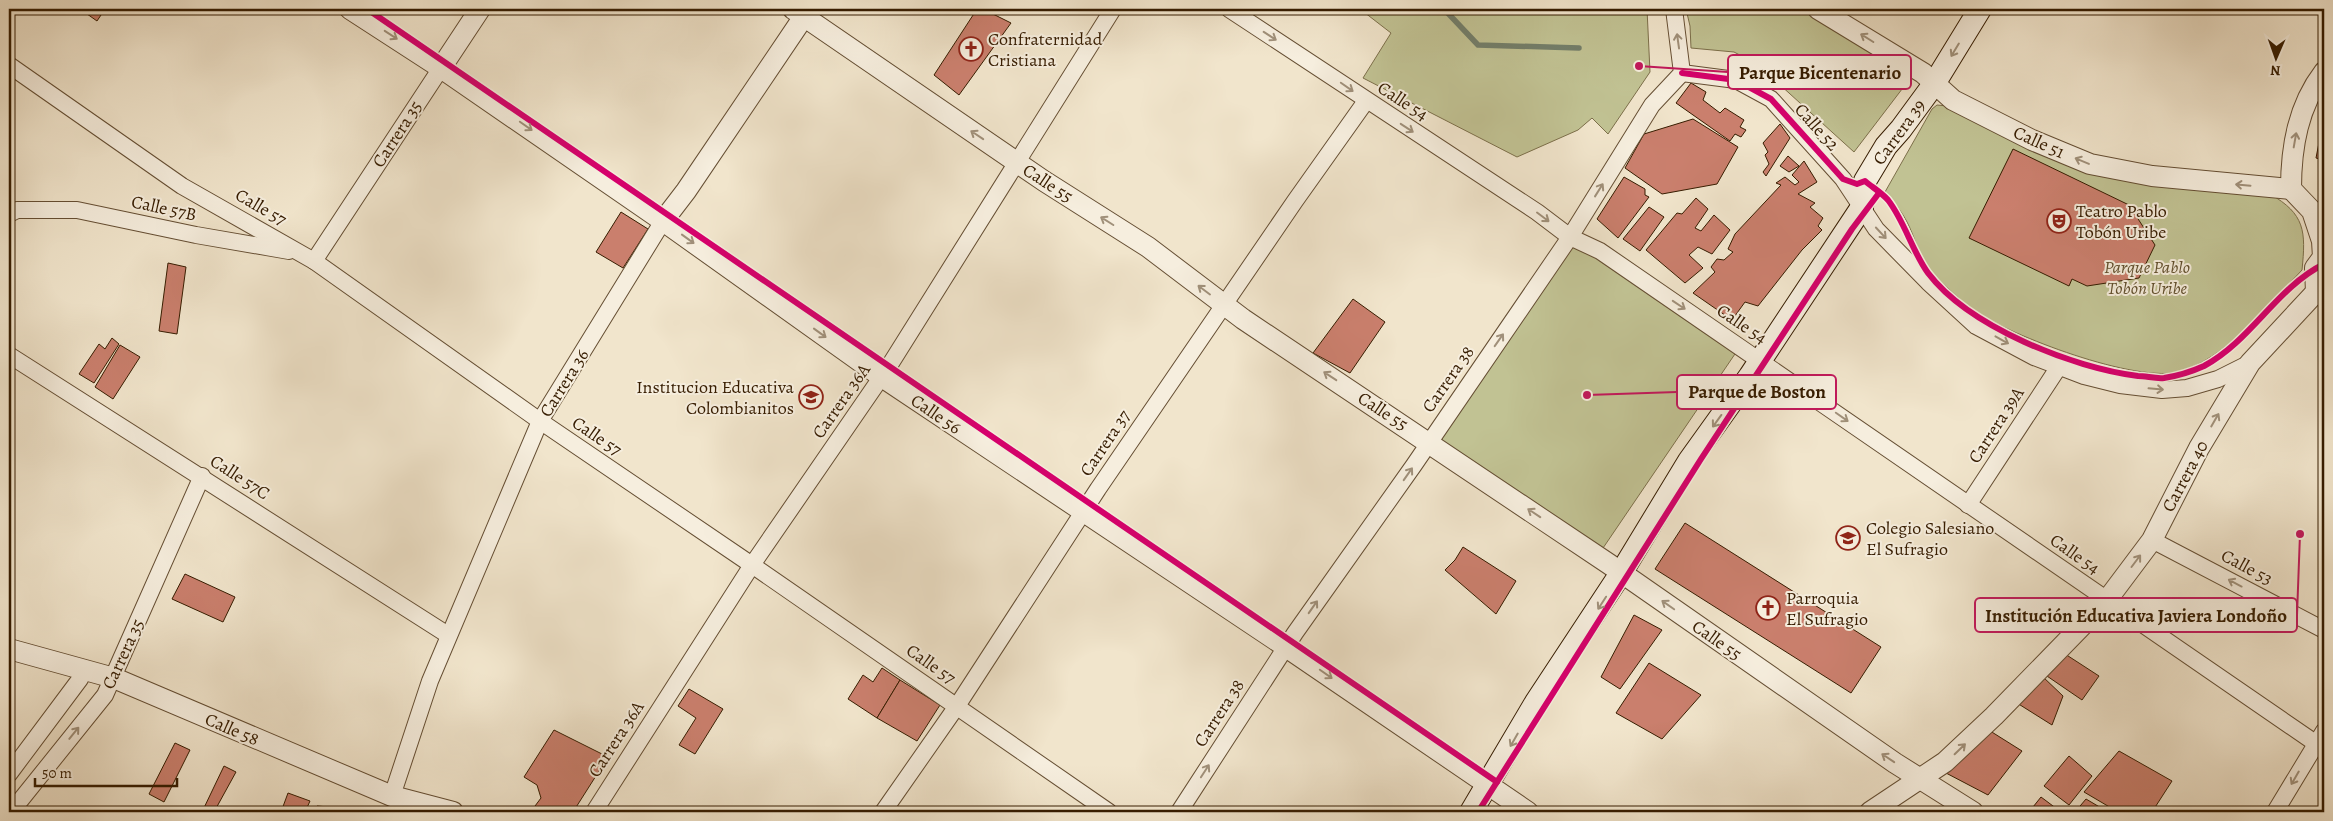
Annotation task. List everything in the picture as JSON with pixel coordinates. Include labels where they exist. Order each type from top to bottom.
[{"type":"main road","name":"Carrera 39","points":[[1471,812],[1536,702],[1621,573],[1689,461],[1760,360],[1862,207],[1865,181],[1886,146],[1902,129],[1934,84],[1980,9]]},
{"type":"street","name":"Calle 56","points":[[350,9],[440,68],[663,221],[882,377],[1286,647],[1528,812]]},
{"type":"street","name":"Carrera 35","points":[[308,257],[480,9]]},
{"type":"street","name":"Carrera 36A","points":[[594,812],[752,565],[882,377],[1113,9]]},
{"type":"street","name":"Calle 54","points":[[1229,9],[1537,212],[1570,237],[1600,251],[2106,600],[2321,741]]},
{"type":"street","points":[[1674,9],[1682,73]]},
{"type":"street","name":"Calle 51","points":[[1818,9],[1923,73],[1953,100],[2032,140],[2090,164],[2152,176],[2291,189]]},
{"type":"street","name":"Calle 55","points":[[802,11],[1018,163],[1148,247],[1224,305],[1429,442],[1887,757],[1973,812]]},
{"type":"street","name":"Carrera 36","points":[[392,796],[430,681],[448,635],[540,421],[663,221],[686,191],[802,11]]},
{"type":"street","name":"Calle 57","points":[[9,65],[182,186],[308,257],[540,421],[1109,812]]},
{"type":"street","points":[[2291,189],[2291,161],[2298,123],[2313,86],[2324,72]]},
{"type":"street","name":"Calle 52","points":[[1682,73],[1736,80],[1771,99],[1843,179],[1876,229],[1928,282],[1976,326],[2034,357],[2058,368],[2120,385],[2162,390],[2187,388],[2218,379],[2250,363]]},
{"type":"street","name":"Carrera 38","points":[[1179,812],[1286,647],[1570,237],[1652,105],[1682,73]]},
{"type":"street","name":"Carrera 37","points":[[884,812],[957,706],[1083,513],[1224,305],[1366,101]]},
{"type":"street","name":"Carrera 40","points":[[1870,812],[1945,762],[1994,716],[2106,600],[2152,540],[2199,448],[2250,363],[2321,289],[2315,268],[2323,256],[2321,224],[2303,199],[2291,189]]},
{"type":"street","name":"Calle 57B","points":[[13,212],[77,210],[308,257]]},
{"type":"street","name":"Calle 57C","points":[[9,354],[448,635]]},
{"type":"street","name":"Carrera 39A","points":[[1968,504],[2058,368]]},
{"type":"street","name":"Carrera 35","points":[[11,812],[105,694],[114,678],[202,476]]},
{"type":"street","name":"Calle 53","points":[[2152,540],[2324,630]]},
{"type":"street","name":"Calle 58","points":[[9,649],[114,678],[392,796],[454,812]]},
{"type":"street","name":"Carrera 35","points":[[9,774],[80,679],[85,669]]},
{"type":"street","points":[[2275,812],[2321,741]]},
{"type":"green space","points":[[1360,9],[1647,9],[1650,72],[1608,134],[1592,118],[1578,130],[1517,157],[1363,78],[1391,33]]},
{"type":"green space","points":[[1686,9],[1802,9],[1872,47],[1912,76],[1854,152],[1757,64],[1734,52],[1691,48],[1690,26]]},
{"type":"green space","name":"Parque Pablo Tobón Uribe","points":[[1937,105],[1948,106],[2014,142],[2270,194],[2282,201],[2290,209],[2301,225],[2304,244],[2302,270],[2235,339],[2220,351],[2186,370],[2167,373],[2142,372],[2113,366],[2082,358],[2023,336],[1981,315],[1954,294],[1929,270],[1922,259],[1905,218],[1885,192],[1932,109]]},
{"type":"green space","points":[[1572,239],[1737,351],[1601,551],[1436,439]]},
{"type":"building","points":[[80,9],[105,9],[97,21]]},
{"type":"building","name":"Confraternidad Cristiana","points":[[977,9],[983,9],[1011,23],[959,95],[934,75]]},
{"type":"building","points":[[1691,83],[1706,92],[1703,100],[1720,113],[1725,108],[1744,120],[1740,127],[1746,130],[1741,137],[1735,134],[1730,141],[1676,103]]},
{"type":"building","points":[[1693,119],[1738,147],[1717,184],[1662,194],[1625,168],[1644,134]]},
{"type":"building","points":[[2324,122],[2324,160],[2316,158]]},
{"type":"building","points":[[1780,124],[1790,138],[1766,176],[1763,172],[1769,164],[1765,155],[1768,152],[1763,143]]},
{"type":"building","name":"Teatro Pablo Tobón Uribe","points":[[2013,149],[2129,205],[2155,245],[2139,278],[2087,286],[2072,279],[2069,286],[1969,238]]},
{"type":"building","points":[[1788,156],[1799,166],[1789,172],[1780,166]]},
{"type":"building","points":[[1804,161],[1817,182],[1798,194],[1815,203],[1810,207],[1823,218],[1818,226],[1822,230],[1802,250],[1758,306],[1745,302],[1732,320],[1693,293],[1715,272],[1711,267],[1717,259],[1724,260],[1733,252],[1728,249],[1735,234],[1781,185],[1776,183],[1785,177],[1795,185],[1799,182],[1792,175]]},
{"type":"building","points":[[1624,177],[1645,189],[1645,195],[1649,197],[1618,238],[1597,219]]},
{"type":"building","points":[[1696,198],[1708,209],[1695,228],[1701,231],[1714,215],[1730,230],[1712,254],[1698,247],[1689,255],[1703,268],[1685,283],[1646,250],[1677,213],[1682,214]]},
{"type":"building","points":[[1649,207],[1664,217],[1640,251],[1623,239]]},
{"type":"building","points":[[621,212],[648,229],[623,268],[596,252]]},
{"type":"building","points":[[168,263],[186,267],[177,334],[159,331]]},
{"type":"building","points":[[1353,299],[1385,322],[1350,373],[1313,353]]},
{"type":"building","points":[[112,338],[119,344],[94,383],[79,374],[99,344],[105,349]]},
{"type":"building","points":[[120,345],[140,357],[113,399],[95,387]]},
{"type":"building","name":"Parroquia El Sufragio","points":[[1685,523],[1881,647],[1851,693],[1655,569]]},
{"type":"building","points":[[1463,547],[1516,581],[1496,614],[1445,570],[1455,560]]},
{"type":"building","points":[[185,574],[235,597],[223,622],[172,599]]},
{"type":"building","points":[[1634,615],[1662,630],[1620,689],[1601,677]]},
{"type":"building","points":[[2062,652],[2099,676],[2082,700],[2044,674]]},
{"type":"building","points":[[1649,663],[1701,695],[1662,739],[1616,713]]},
{"type":"building","points":[[882,668],[900,680],[877,718],[848,699],[863,675],[873,682]]},
{"type":"building","points":[[2042,676],[2063,696],[2052,725],[2017,703]]},
{"type":"building","points":[[900,680],[940,705],[917,741],[877,718]]},
{"type":"building","points":[[689,689],[723,709],[695,754],[679,745],[696,718],[678,706]]},
{"type":"building","points":[[1987,729],[2022,751],[1988,795],[1946,773]]},
{"type":"building","points":[[554,730],[608,757],[573,812],[541,812],[532,810],[541,798],[537,785],[524,777]]},
{"type":"building","points":[[175,743],[190,750],[164,802],[149,794]]},
{"type":"building","points":[[2119,751],[2172,781],[2152,812],[2118,812],[2084,792]]},
{"type":"building","points":[[2069,756],[2092,776],[2069,805],[2044,786]]},
{"type":"building","points":[[224,766],[236,772],[214,812],[202,812]]},
{"type":"building","points":[[288,793],[310,801],[305,812],[281,812]]},
{"type":"building","points":[[2041,797],[2061,812],[2029,812]]},
{"type":"building","points":[[2086,799],[2108,812],[2075,812]]},
{"type":"building","points":[[317,806],[329,807],[326,812],[314,812]]},
{"type":"waterway","points":[[1444,9],[1478,45],[1579,48]]},
{"type":"cycle path","points":[[367,9],[1497,782]]},
{"type":"cycle path","points":[[1682,73],[1736,80],[1771,99],[1843,179],[1857,184],[1865,181],[1888,200],[1922,264],[1946,293],[1969,311],[2024,342],[2084,364],[2138,376],[2158,378],[2174,376],[2200,368],[2221,355],[2236,342],[2292,286],[2324,264]]},
{"type":"cycle path","points":[[1478,812],[1701,459],[1852,229],[1879,193]]},
{"type":"place","name":"Confraternidad Cristiana","points":[[971,49]]},
{"type":"place","name":"Parque Bicentenario","points":[[1639,66]]},
{"type":"place","name":"Teatro Pablo Tobón Uribe","points":[[2059,221]]},
{"type":"place","name":"Parque de Boston","points":[[1587,395]]},
{"type":"place","name":"Institucion Educativa Colombianitos","points":[[811,397]]},
{"type":"place","name":"Institución Educativa Javiera Londoño","points":[[2300,534]]},
{"type":"place","name":"Colegio Salesiano El Sufragio","points":[[1848,538]]},
{"type":"place","name":"Parroquia El Sufragio","points":[[1768,608]]}]
